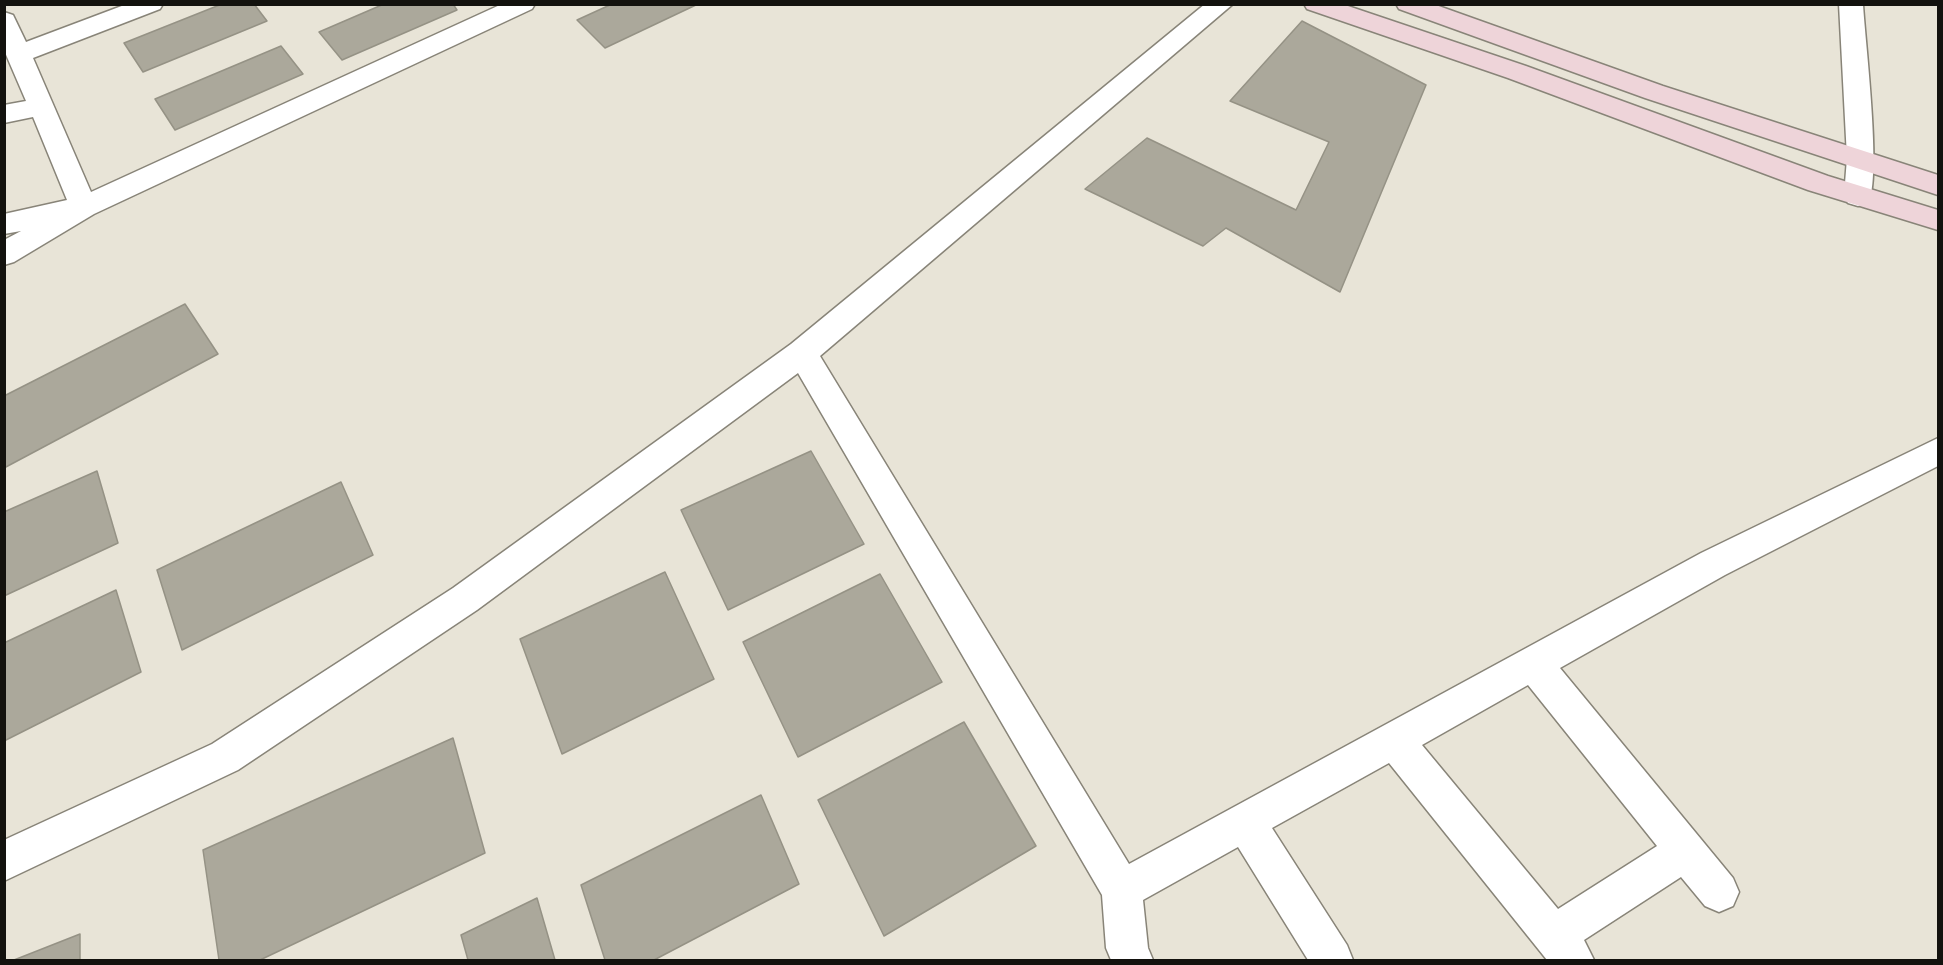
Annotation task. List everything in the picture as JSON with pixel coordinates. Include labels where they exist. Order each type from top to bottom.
[{"type":"main road","points":[[1316,4],[1517,72],[1858,196],[1938,220]]},
{"type":"main road","points":[[1408,4],[1654,92],[1938,184]]},
{"type":"street","points":[[84,207],[10,38],[151,4]]},
{"type":"street","points":[[4,254],[84,207],[523,4]]},
{"type":"street","points":[[4,861],[225,756],[465,599],[802,353],[1221,4]]},
{"type":"street","points":[[1851,4],[1860,158],[1858,196]]},
{"type":"street","points":[[4,114],[41,107]]},
{"type":"street","points":[[4,224],[84,207]]},
{"type":"street","points":[[802,353],[1122,890],[1127,948],[1132,960]]},
{"type":"street","points":[[1122,890],[1713,564],[1938,451]]},
{"type":"street","points":[[1533,663],[1719,892]]},
{"type":"street","points":[[1394,740],[1563,948],[1686,851]]},
{"type":"street","points":[[1245,822],[1332,960]]},
{"type":"building","points":[[222,4],[254,4],[267,21],[143,72],[124,43]]},
{"type":"building","points":[[384,4],[453,4],[457,10],[342,60],[319,32]]},
{"type":"building","points":[[612,4],[698,4],[605,48],[577,20]]},
{"type":"building","points":[[1302,21],[1426,85],[1340,292],[1226,228],[1203,246],[1085,189],[1147,138],[1296,210],[1329,142],[1230,101]]},
{"type":"building","points":[[281,46],[303,74],[175,130],[155,99]]},
{"type":"building","points":[[185,304],[218,354],[4,468],[4,396]]},
{"type":"building","points":[[811,451],[864,544],[728,610],[681,510]]},
{"type":"building","points":[[97,471],[118,543],[4,596],[4,512]]},
{"type":"building","points":[[341,482],[373,555],[182,650],[157,570]]},
{"type":"building","points":[[665,572],[714,679],[562,754],[520,639]]},
{"type":"building","points":[[880,574],[942,682],[798,757],[743,642]]},
{"type":"building","points":[[116,590],[141,672],[4,741],[4,643]]},
{"type":"building","points":[[964,722],[1036,846],[884,936],[818,800]]},
{"type":"building","points":[[453,738],[485,853],[260,960],[219,960],[203,850]]},
{"type":"building","points":[[761,795],[799,884],[654,960],[605,960],[581,885]]},
{"type":"building","points":[[537,898],[555,960],[468,960],[461,935]]},
{"type":"building","points":[[80,934],[80,960],[14,960]]}]
